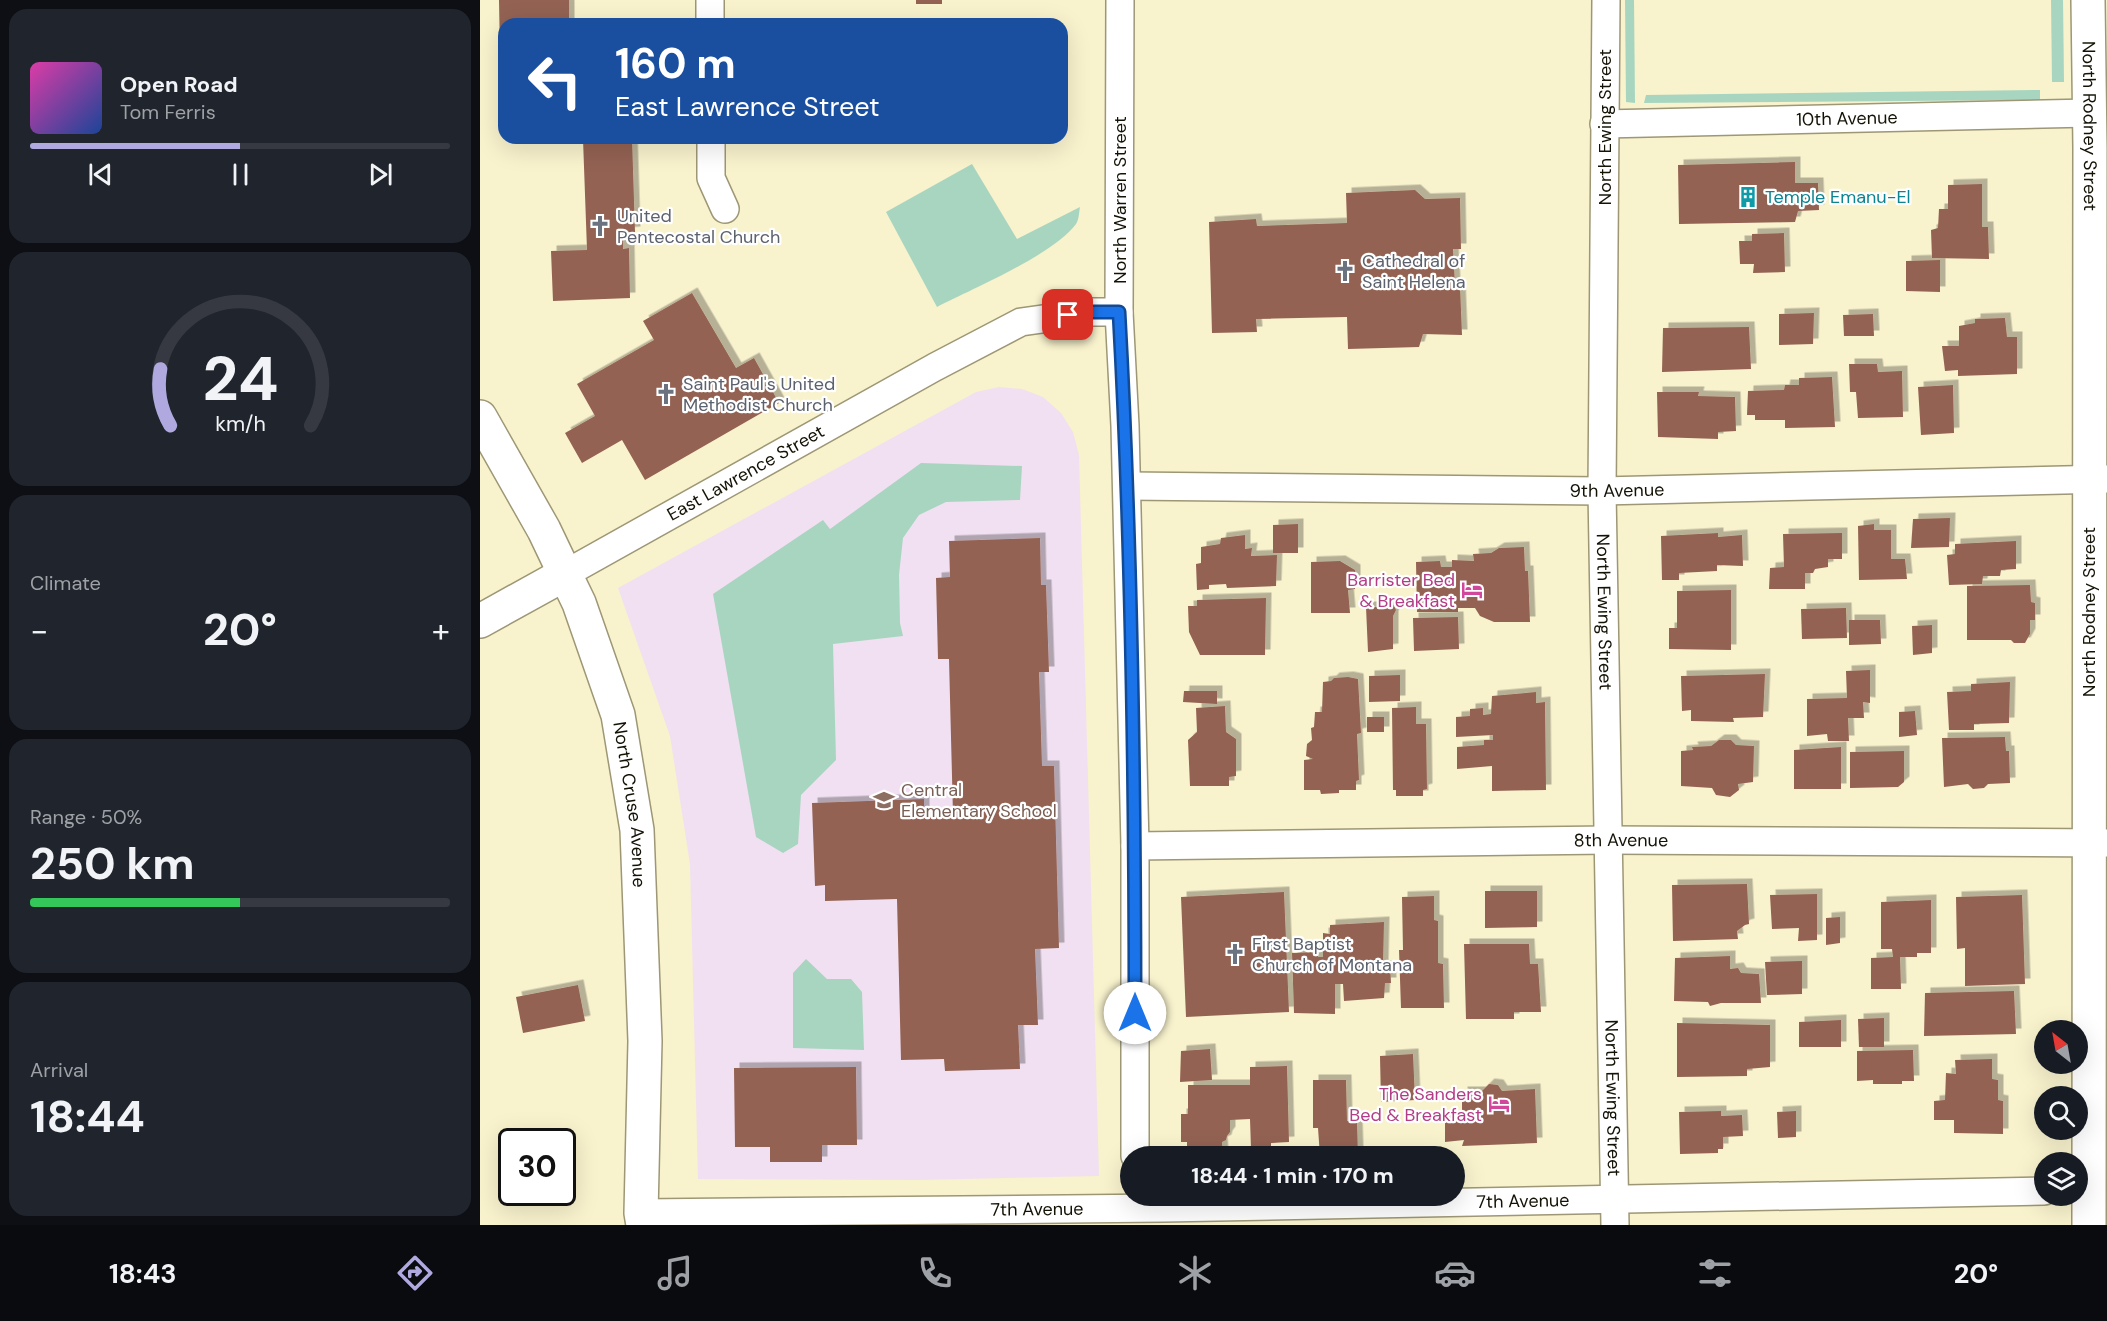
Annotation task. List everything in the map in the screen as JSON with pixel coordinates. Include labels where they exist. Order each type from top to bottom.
[{"type":"street","points":[[710,0],[710,18]]},
{"type":"street","name":"North Warren Street","points":[[1120,0],[1119,312],[1135,846],[1135,1146]]},
{"type":"street","name":"North Ewing Street","points":[[1606,0],[1602,491],[1615,1212]]},
{"type":"street","name":"North Rodney Street","points":[[2088,0],[2098,479],[2098,843],[2089,1225]]},
{"type":"street","name":"10th Avenue","points":[[1604,124],[2090,113]]},
{"type":"street","points":[[711,144],[711,178],[725,209]]},
{"type":"street","name":"East Lawrence Street","points":[[480,621],[934,367],[1022,322],[1092,312],[1119,312]]},
{"type":"street","name":"North Cruse Avenue","points":[[480,417],[544,530],[579,603],[618,714],[637,831],[645,1041],[642,1219]]},
{"type":"street","name":"9th Avenue","points":[[1126,486],[1602,491],[2098,479]]},
{"type":"street","name":"8th Avenue","points":[[1135,846],[1609,840],[2098,843]]},
{"type":"street","name":"7th Avenue","points":[[642,1219],[1131,1209],[1615,1212],[2034,1191]]},
{"type":"shaded area","name":"Central Elementary School","points":[[999,387],[1022,389],[1043,397],[1061,413],[1073,432],[1079,455],[1099,1176],[918,1180],[698,1179],[690,864],[670,736],[618,588],[976,392]]},
{"type":"green space","points":[[1625,0],[1634,0],[1635,103],[1626,102]]},
{"type":"green space","points":[[2051,0],[2063,0],[2064,82],[2052,82]]},
{"type":"green space","points":[[2040,90],[2040,100],[1644,103],[1646,95]]},
{"type":"green space","points":[[972,164],[1017,239],[1080,207],[1078,218],[1076,224],[1065,236],[1050,248],[937,307],[886,212]]},
{"type":"green space","points":[[921,463],[1022,466],[1020,500],[946,502],[919,515],[903,538],[899,575],[900,623],[903,636],[833,644],[836,760],[801,795],[798,844],[783,853],[756,837],[713,594],[823,520],[830,529]]},
{"type":"green space","points":[[806,959],[827,979],[851,979],[862,992],[864,1050],[793,1048],[793,973]]},
{"type":"building","points":[[499,0],[569,0],[569,18],[499,18]]},
{"type":"building","points":[[916,0],[942,0],[942,4],[916,4]]},
{"type":"building","points":[[583,144],[632,144],[635,232],[623,233],[623,249],[629,248],[630,298],[553,301],[551,251],[587,250]]},
{"type":"building","name":"Temple Emanu-El","points":[[1795,162],[1795,183],[1818,183],[1819,210],[1798,211],[1795,222],[1679,224],[1678,165]]},
{"type":"building","points":[[1982,184],[1982,227],[1988,227],[1989,259],[1932,258],[1931,230],[1938,228],[1939,209],[1948,209],[1948,185]]},
{"type":"building","points":[[1415,190],[1425,199],[1460,198],[1461,249],[1453,249],[1455,285],[1460,286],[1462,335],[1423,334],[1419,347],[1348,349],[1347,317],[1256,319],[1257,332],[1212,333],[1209,222],[1256,219],[1257,226],[1347,223],[1346,193]]},
{"type":"building","points":[[1784,233],[1785,272],[1753,273],[1754,264],[1740,264],[1739,241],[1752,241],[1752,234]]},
{"type":"building","points":[[1940,260],[1940,292],[1906,291],[1906,261]]},
{"type":"building","points":[[692,293],[736,368],[754,358],[779,403],[645,480],[622,440],[582,463],[565,433],[595,416],[577,384],[654,340],[643,321]]},
{"type":"building","points":[[1814,313],[1813,344],[1779,345],[1779,314]]},
{"type":"building","points":[[1873,314],[1874,336],[1844,336],[1843,315]]},
{"type":"building","points":[[2005,318],[2007,337],[2017,337],[2017,374],[1958,376],[1958,370],[1945,371],[1942,346],[1959,346],[1959,326],[1975,323],[1975,319]]},
{"type":"building","points":[[1749,327],[1751,369],[1662,372],[1663,328]]},
{"type":"building","points":[[1849,364],[1877,364],[1878,372],[1902,371],[1903,417],[1858,418],[1856,392],[1850,392]]},
{"type":"building","points":[[1832,377],[1835,427],[1785,428],[1785,420],[1755,420],[1755,415],[1747,415],[1748,391],[1784,390],[1785,385],[1799,385],[1799,378]]},
{"type":"building","points":[[1953,385],[1954,433],[1921,435],[1918,387]]},
{"type":"building","points":[[1657,392],[1699,392],[1698,396],[1735,397],[1736,431],[1718,432],[1718,439],[1658,437]]},
{"type":"building","points":[[1950,518],[1949,547],[1911,548],[1913,519]]},
{"type":"building","points":[[1298,524],[1298,553],[1273,553],[1273,525]]},
{"type":"building","points":[[1874,524],[1874,530],[1891,530],[1891,559],[1905,559],[1907,579],[1859,580],[1858,526]]},
{"type":"building","points":[[1718,533],[1718,537],[1742,535],[1743,566],[1717,565],[1717,571],[1679,573],[1679,580],[1662,580],[1661,536]]},
{"type":"building","points":[[1842,533],[1842,559],[1828,559],[1828,567],[1815,569],[1813,573],[1805,573],[1805,589],[1769,589],[1770,568],[1784,567],[1783,534]]},
{"type":"building","points":[[1245,535],[1245,549],[1252,548],[1251,556],[1277,555],[1276,586],[1227,588],[1226,584],[1209,585],[1209,589],[1197,590],[1196,564],[1201,563],[1201,547],[1220,544],[1221,538]]},
{"type":"building","points":[[1040,538],[1041,585],[1046,585],[1049,672],[1039,672],[1042,766],[1054,766],[1059,948],[1035,949],[1038,1025],[1018,1025],[1020,1069],[945,1071],[944,1059],[901,1060],[897,899],[825,901],[825,885],[815,886],[812,803],[924,799],[924,816],[953,815],[949,659],[938,659],[936,578],[950,577],[949,541]]},
{"type":"building","points":[[2016,541],[2016,569],[2001,570],[2000,576],[1983,576],[1982,584],[1949,585],[1947,555],[1955,554],[1955,544]]},
{"type":"building","name":"Barrister Bed & Breakfast","points":[[1524,547],[1525,571],[1528,571],[1530,622],[1494,622],[1480,616],[1475,608],[1458,608],[1458,612],[1417,612],[1416,562],[1440,561],[1441,567],[1452,567],[1452,560],[1474,561],[1473,554],[1491,553],[1499,548]]},
{"type":"building","points":[[1340,561],[1355,570],[1355,589],[1348,590],[1350,613],[1311,613],[1311,562]]},
{"type":"building","points":[[2030,585],[2031,602],[2035,603],[2035,620],[2030,620],[2030,634],[2025,643],[2014,643],[2011,640],[1967,640],[1967,586]]},
{"type":"building","points":[[1731,590],[1731,650],[1669,649],[1669,628],[1677,628],[1677,591]]},
{"type":"building","points":[[1266,598],[1265,655],[1200,655],[1189,632],[1188,606],[1197,606],[1197,600]]},
{"type":"building","points":[[1393,604],[1396,610],[1393,616],[1393,649],[1368,652],[1366,607],[1383,607]]},
{"type":"building","points":[[1846,608],[1847,638],[1802,639],[1801,609]]},
{"type":"building","points":[[1458,617],[1459,649],[1414,651],[1413,618]]},
{"type":"building","points":[[1849,620],[1880,620],[1881,644],[1849,645]]},
{"type":"building","points":[[1932,625],[1932,653],[1913,655],[1912,626]]},
{"type":"building","points":[[1870,670],[1870,703],[1863,702],[1864,718],[1848,718],[1849,741],[1828,741],[1827,734],[1807,736],[1807,699],[1847,698],[1846,671]]},
{"type":"building","points":[[1765,674],[1763,717],[1733,718],[1734,722],[1691,721],[1691,710],[1682,711],[1681,676]]},
{"type":"building","points":[[1400,675],[1400,701],[1369,702],[1369,676]]},
{"type":"building","points":[[1348,677],[1358,679],[1361,733],[1357,734],[1359,780],[1356,781],[1356,790],[1339,790],[1339,793],[1321,794],[1320,790],[1304,790],[1304,760],[1313,759],[1306,756],[1307,744],[1312,740],[1311,728],[1314,727],[1315,712],[1322,712],[1323,682]]},
{"type":"building","points":[[2010,682],[2009,723],[1974,724],[1974,730],[1949,730],[1947,692],[1971,691],[1971,684]]},
{"type":"building","points":[[1184,691],[1217,691],[1217,704],[1183,702]]},
{"type":"building","points":[[1536,692],[1536,703],[1545,702],[1546,790],[1492,791],[1492,766],[1457,769],[1457,747],[1484,745],[1484,740],[1493,740],[1493,735],[1456,737],[1456,717],[1470,716],[1470,709],[1483,708],[1483,715],[1491,714],[1492,696]]},
{"type":"building","points":[[1225,706],[1226,732],[1236,739],[1236,776],[1229,777],[1229,786],[1190,786],[1188,740],[1197,732],[1196,708]]},
{"type":"building","points":[[1416,707],[1416,724],[1426,724],[1427,789],[1423,790],[1423,796],[1396,796],[1396,790],[1393,790],[1392,708]]},
{"type":"building","points":[[1915,711],[1917,735],[1899,737],[1899,712]]},
{"type":"building","points":[[1367,717],[1384,717],[1384,732],[1367,732]]},
{"type":"building","points":[[2005,737],[2006,751],[2009,751],[2010,783],[1988,784],[1984,788],[1973,789],[1968,784],[1944,787],[1942,738]]},
{"type":"building","points":[[1719,740],[1731,740],[1736,745],[1754,746],[1753,782],[1738,784],[1739,790],[1730,797],[1716,795],[1712,788],[1681,786],[1681,751],[1693,750],[1692,747],[1711,746]]},
{"type":"building","points":[[1841,747],[1841,789],[1794,789],[1794,750]]},
{"type":"building","points":[[1904,751],[1904,782],[1898,787],[1850,788],[1850,752]]},
{"type":"building","points":[[1747,884],[1749,924],[1737,931],[1738,939],[1673,941],[1672,885]]},
{"type":"building","points":[[1485,891],[1537,891],[1537,927],[1485,928]]},
{"type":"building","name":"First Baptist Church of Montana","points":[[1284,892],[1289,1012],[1186,1017],[1181,897]]},
{"type":"building","points":[[1817,894],[1817,940],[1798,941],[1799,928],[1772,929],[1770,895]]},
{"type":"building","points":[[2022,895],[2025,984],[1965,986],[1965,948],[1957,949],[1956,897]]},
{"type":"building","points":[[1434,896],[1434,920],[1438,921],[1438,963],[1443,964],[1444,1008],[1401,1008],[1399,950],[1403,950],[1402,897]]},
{"type":"building","points":[[1931,900],[1931,953],[1917,953],[1917,957],[1900,957],[1901,989],[1871,989],[1871,958],[1893,957],[1892,949],[1881,949],[1881,902]]},
{"type":"building","points":[[1840,917],[1840,943],[1826,945],[1826,918]]},
{"type":"building","points":[[1384,922],[1383,966],[1390,966],[1391,983],[1385,983],[1384,998],[1344,1001],[1343,984],[1335,984],[1335,1014],[1294,1013],[1292,953],[1318,952],[1318,957],[1323,957],[1323,933],[1330,934],[1330,925]]},
{"type":"building","points":[[1464,944],[1529,944],[1530,964],[1538,964],[1541,1012],[1514,1012],[1514,1019],[1466,1019]]},
{"type":"building","points":[[1730,956],[1730,969],[1738,968],[1741,973],[1759,974],[1761,1003],[1721,1003],[1710,1006],[1708,1002],[1674,1001],[1675,958]]},
{"type":"building","points":[[1802,961],[1802,994],[1767,995],[1765,962]]},
{"type":"building","points":[[578,985],[585,1021],[523,1033],[516,997]]},
{"type":"building","points":[[2014,991],[2016,1034],[1924,1036],[1925,993]]},
{"type":"building","points":[[1884,1018],[1884,1047],[1859,1047],[1858,1019]]},
{"type":"building","points":[[1841,1020],[1841,1047],[1799,1047],[1799,1022]]},
{"type":"building","points":[[1677,1023],[1770,1025],[1770,1067],[1747,1069],[1747,1076],[1677,1077]]},
{"type":"building","points":[[1210,1049],[1212,1080],[1180,1082],[1181,1051]]},
{"type":"building","points":[[1913,1050],[1914,1081],[1902,1081],[1902,1084],[1873,1084],[1873,1080],[1857,1081],[1857,1051]]},
{"type":"building","points":[[1413,1054],[1415,1100],[1381,1102],[1380,1056]]},
{"type":"building","points":[[1992,1059],[1992,1079],[1998,1080],[1998,1100],[2003,1101],[2003,1134],[1954,1133],[1954,1120],[1934,1120],[1934,1101],[1945,1100],[1946,1073],[1956,1074],[1955,1060]]},
{"type":"building","points":[[1287,1066],[1289,1142],[1271,1143],[1271,1146],[1251,1146],[1250,1119],[1230,1120],[1230,1132],[1226,1140],[1222,1142],[1222,1146],[1187,1146],[1187,1142],[1181,1142],[1181,1114],[1188,1114],[1188,1085],[1250,1085],[1250,1067]]},
{"type":"building","points":[[856,1067],[857,1145],[822,1145],[822,1162],[770,1162],[770,1147],[735,1147],[734,1068]]},
{"type":"building","points":[[1313,1080],[1346,1080],[1347,1121],[1357,1122],[1358,1146],[1319,1146],[1318,1128],[1313,1128]]},
{"type":"building","name":"The Sanders Bed & Breakfast","points":[[1489,1084],[1498,1085],[1502,1091],[1535,1089],[1537,1143],[1462,1146],[1464,1140],[1445,1142],[1445,1117],[1462,1116],[1462,1092],[1481,1092]]},
{"type":"building","points":[[1721,1111],[1721,1116],[1742,1115],[1743,1136],[1723,1137],[1723,1149],[1718,1149],[1718,1153],[1680,1154],[1679,1112]]},
{"type":"building","points":[[1796,1111],[1796,1137],[1778,1138],[1777,1112]]},
{"type":"place","name":"Temple Emanu-El","points":[[1748,197]]},
{"type":"place","name":"United Pentecostal Church","points":[[600,226]]},
{"type":"place","name":"Cathedral of Saint Helena","points":[[1345,271]]},
{"type":"place","name":"Saint Paul's United Methodist Church","points":[[666,394]]},
{"type":"place","name":"Barrister Bed & Breakfast","points":[[1472,590]]},
{"type":"place","name":"Central Elementary School","points":[[884,800]]},
{"type":"place","name":"First Baptist Church of Montana","points":[[1235,954]]},
{"type":"place","name":"The Sanders Bed & Breakfast","points":[[1499,1104]]},
{"type":"route","points":[[1068,315],[1119,312],[1125,426],[1135,846],[1135,1013]]}]
